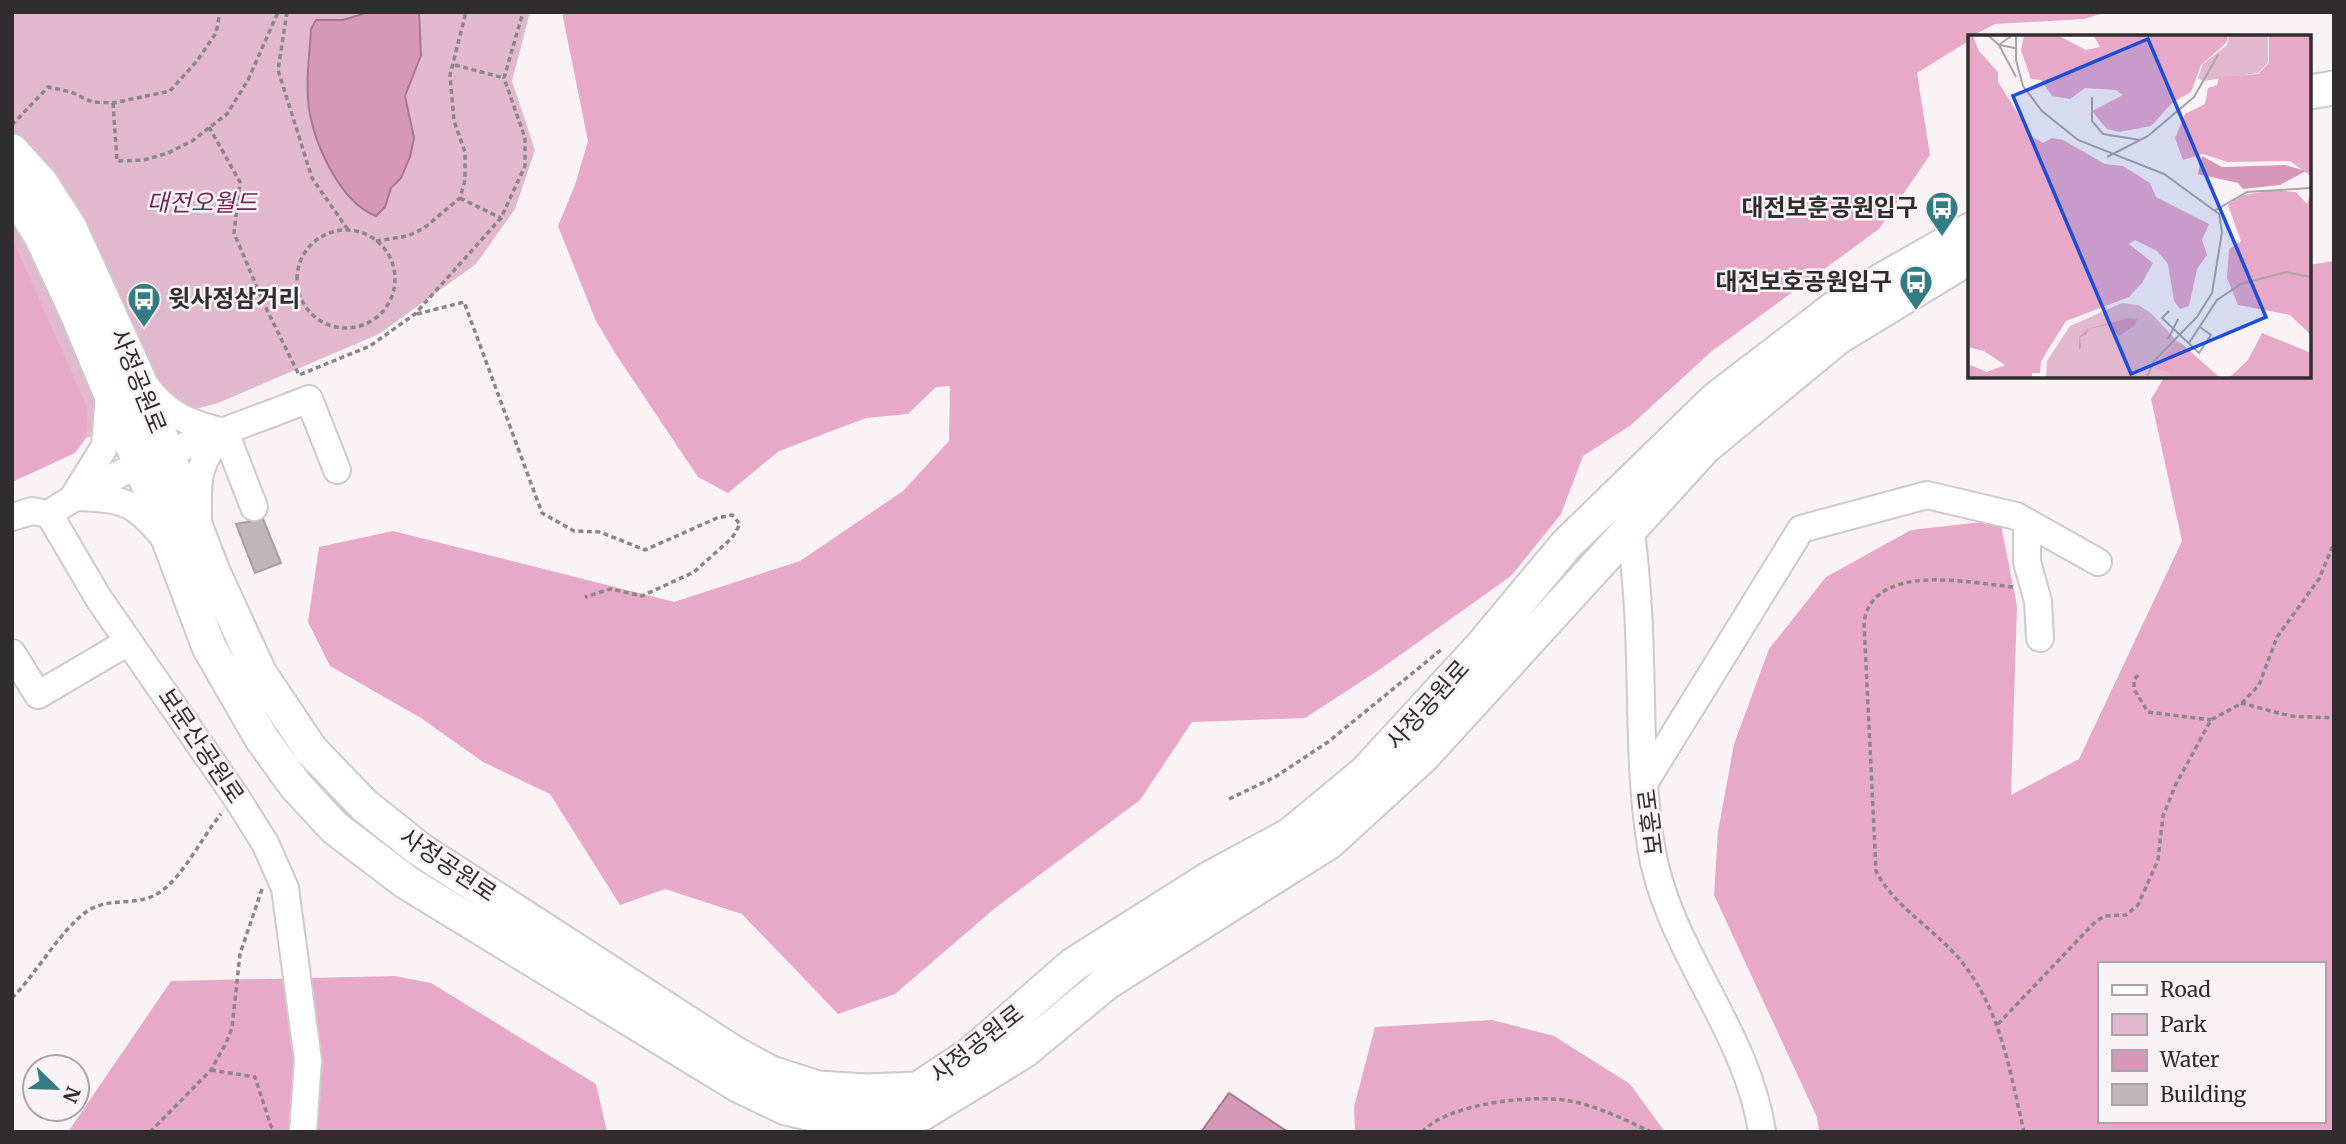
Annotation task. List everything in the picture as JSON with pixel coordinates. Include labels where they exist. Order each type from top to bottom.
[{"type":"main road","points":[[2311,92],[2334,88]]},
{"type":"main road","points":[[2311,114],[2334,110]]},
{"type":"main road","name":"사정공원로","points":[[12,150],[41,183],[71,228],[123,382],[184,539],[260,674],[311,750],[364,805],[419,849],[683,1021],[771,1073],[818,1088],[922,1111],[1024,1051],[1106,983],[1329,842],[1424,755],[1705,447],[1837,338],[1968,258]]},
{"type":"main road","name":"사정공원로","points":[[12,190],[123,382]]},
{"type":"main road","name":"사정공원로","points":[[922,1111],[971,1054],[1073,965],[1119,934],[1290,835],[1366,772],[1484,643],[1566,545],[1716,399],[1840,304],[1968,231]]},
{"type":"street","points":[[73,496],[105,446],[123,382],[194,425],[225,432]]},
{"type":"street","points":[[12,517],[32,510],[49,514],[73,496],[309,399],[337,470]]},
{"type":"street","points":[[225,432],[254,507]]},
{"type":"street","points":[[73,496],[115,498],[138,507],[184,539],[204,454],[225,432]]},
{"type":"street","name":"보훈로","points":[[1622,492],[1631,528],[1639,617],[1651,847],[1661,885],[1689,957],[1738,1048],[1758,1104],[1762,1132]]},
{"type":"street","points":[[1646,780],[1801,529],[1927,495],[2016,516],[2098,562]]},
{"type":"street","name":"보문산공원로","points":[[49,514],[128,642],[236,797],[273,861],[285,888],[308,1060],[303,1132]]},
{"type":"street","points":[[2027,522],[2027,562],[2035,591],[2040,638]]},
{"type":"street","points":[[12,653],[38,695],[128,642]]},
{"type":"path","points":[[12,125],[47,87],[71,92],[92,102],[113,103],[170,91],[197,61],[216,33],[220,12]]},
{"type":"path","points":[[113,103],[117,161],[144,160],[168,153],[227,114],[248,80],[278,12]]},
{"type":"path","points":[[287,12],[278,70],[312,178],[348,230]]},
{"type":"path","points":[[376,241],[408,236],[425,228],[460,198],[465,180],[465,152],[454,121],[450,75],[455,65],[466,12]]},
{"type":"path","points":[[209,127],[240,182],[234,233],[265,306],[299,375],[370,346],[415,314],[502,218],[525,166],[525,138],[504,78],[523,12]]},
{"type":"path","points":[[455,65],[504,78]]},
{"type":"path","points":[[460,198],[502,218]]},
{"type":"path","points":[[348,230],[376,241],[387,252],[395,282],[387,304],[372,321],[357,327],[342,328],[327,325],[313,316],[302,302],[297,286],[298,269],[304,253],[316,240],[331,232],[348,230]]},
{"type":"path","points":[[415,314],[464,302],[542,513],[574,531],[600,532],[645,550],[717,518],[732,515],[740,524],[732,538],[694,572],[642,596],[611,589],[585,597]]},
{"type":"path","points":[[1998,1024],[2096,921],[2105,916],[2126,915],[2138,905],[2158,860],[2168,802],[2211,720],[2241,703],[2259,685],[2277,637],[2315,586],[2334,544]]},
{"type":"path","points":[[2024,1132],[1998,1024],[1960,959],[1888,889],[1875,871],[1864,622],[1868,608],[1876,596],[1902,582],[1928,580],[2035,591]]},
{"type":"path","points":[[1229,800],[1275,777],[1328,742],[1452,642],[1484,643]]},
{"type":"path","points":[[2138,675],[2134,680],[2134,689],[2148,712],[2211,720]]},
{"type":"path","points":[[2241,703],[2290,716],[2334,718]]},
{"type":"path","points":[[12,998],[86,912],[113,901],[134,901],[154,896],[180,875],[202,836],[236,797]]},
{"type":"path","points":[[150,1132],[211,1070],[232,1028],[240,954],[273,861]]},
{"type":"path","points":[[211,1070],[255,1077],[271,1126],[276,1132]]},
{"type":"path","points":[[1422,1132],[1439,1118],[1476,1106],[1544,1100],[1578,1103],[1651,1132]]},
{"type":"green space","name":"대전오월드","points":[[12,12],[530,12],[512,81],[535,150],[515,209],[476,264],[379,334],[218,403],[86,438],[12,405]]},
{"type":"shaded area","points":[[562,12],[2108,12],[2084,19],[1995,24],[1974,35],[1968,35],[1968,41],[1917,73],[1930,155],[1879,229],[1712,351],[1631,425],[1583,456],[1561,514],[1511,576],[1379,670],[1305,718],[1192,722],[1140,800],[994,909],[895,994],[838,1014],[742,914],[665,889],[620,905],[550,794],[483,762],[421,718],[330,666],[308,622],[319,547],[393,531],[674,602],[800,561],[903,491],[949,441],[950,386],[936,387],[908,414],[866,418],[779,451],[728,493],[698,477],[596,321],[558,226],[575,185],[588,141]]},
{"type":"shaded area","points":[[12,238],[87,407],[86,438],[75,453],[12,482]]},
{"type":"shaded area","points":[[2334,261],[2334,1132],[1819,1132],[1817,1117],[1714,895],[1718,832],[1734,744],[1769,649],[1826,577],[1911,530],[2000,520],[2017,606],[2011,795],[2079,759],[2182,541],[2151,399],[2164,378],[2311,378],[2311,265]]},
{"type":"shaded area","points":[[395,976],[431,983],[596,1084],[607,1132],[68,1132],[74,1123],[91,1123],[91,1098],[171,981]]},
{"type":"shaded area","points":[[1492,1020],[1554,1036],[1630,1084],[1665,1132],[1355,1132],[1354,1107],[1375,1027]]},
{"type":"water","points":[[369,12],[419,12],[421,55],[405,96],[414,138],[410,157],[401,178],[391,188],[385,207],[376,216],[350,197],[329,167],[314,131],[308,90],[311,29],[316,20],[343,20]]},
{"type":"water","points":[[1229,1093],[1288,1132],[1201,1132]]},
{"type":"building","points":[[263,519],[281,563],[255,573],[236,524]]},
{"type":"place","name":"대전보훈공원입구","points":[[1942,238]]},
{"type":"place","name":"대전보호공원입구","points":[[1916,312]]},
{"type":"place","name":"윗사정삼거리","points":[[144,329]]}]
